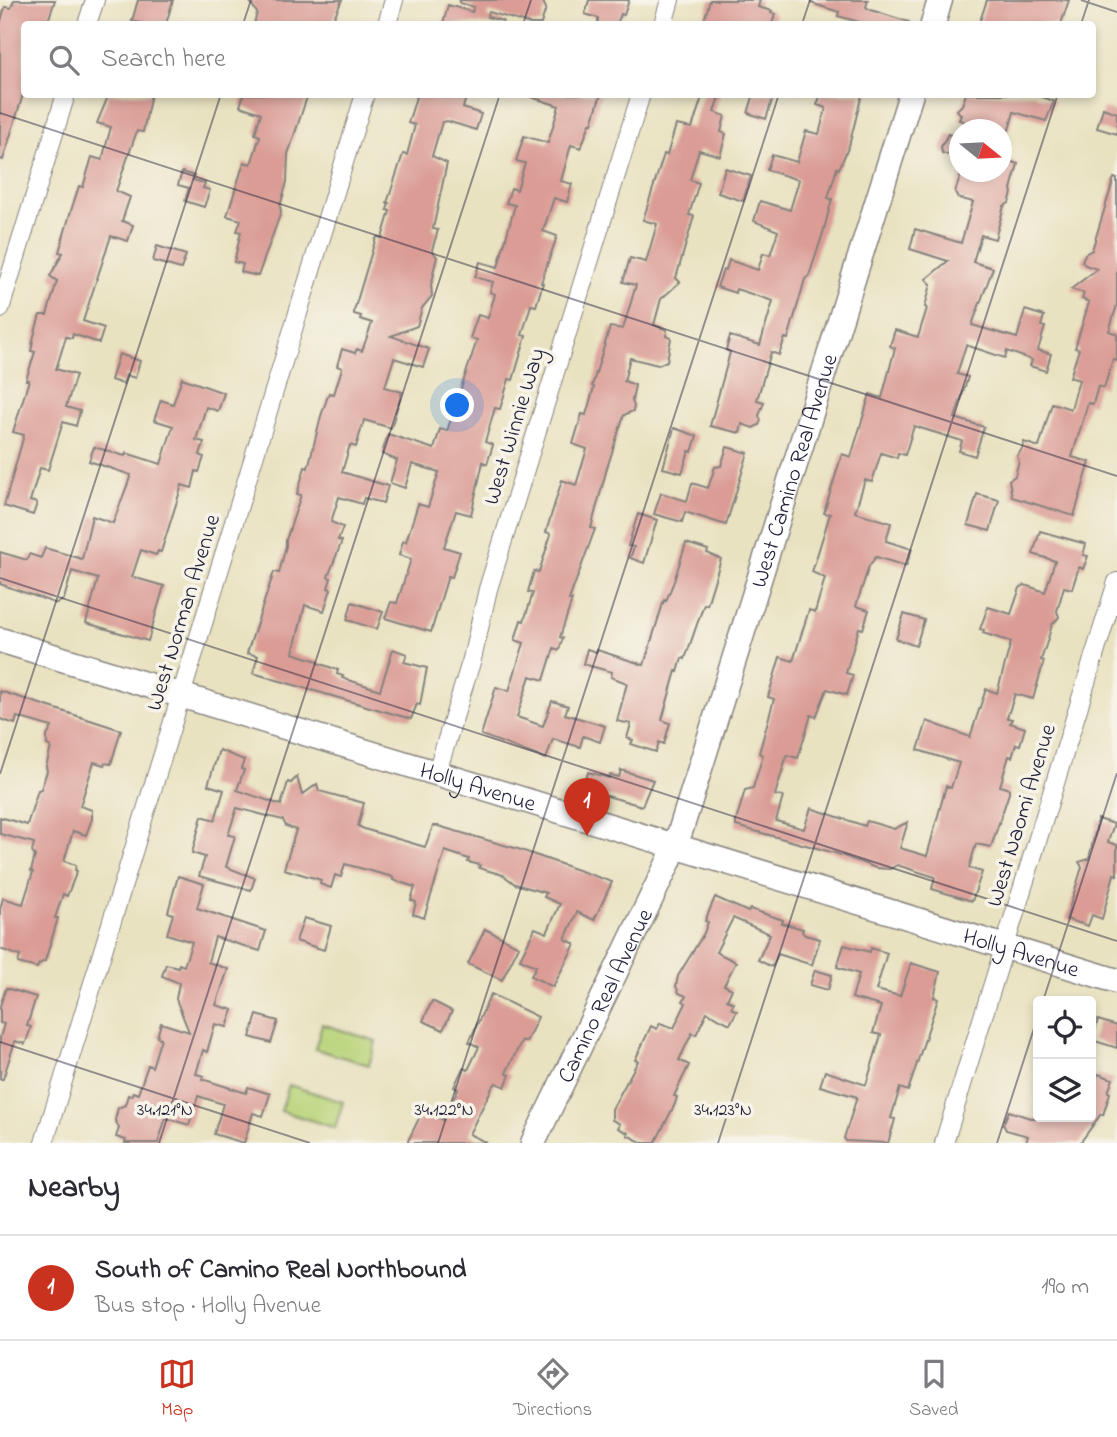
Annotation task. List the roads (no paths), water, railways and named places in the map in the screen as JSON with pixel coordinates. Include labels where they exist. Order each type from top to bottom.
[{"type":"street","points":[[88,21],[94,0]]},
{"type":"street","points":[[388,21],[394,0]]},
{"type":"street","points":[[664,21],[670,0]]},
{"type":"street","points":[[934,21],[940,0]]},
{"type":"street","points":[[0,309],[65,98]]},
{"type":"street","name":"West Norman Avenue","points":[[44,1143],[364,98]]},
{"type":"street","name":"West Winnie Way","points":[[436,772],[472,659],[492,576],[640,98]]},
{"type":"street","name":"West Camino Real Avenue","points":[[675,848],[910,98]]},
{"type":"street","name":"West Naomi Avenue","points":[[944,1143],[1117,582]]},
{"type":"street","name":"Holly Avenue","points":[[0,640],[1117,981]]},
{"type":"street","name":"Camino Real Avenue","points":[[533,1143],[675,848]]},
{"type":"place","name":"South of Camino Real Northbound","points":[[587,836]]}]
